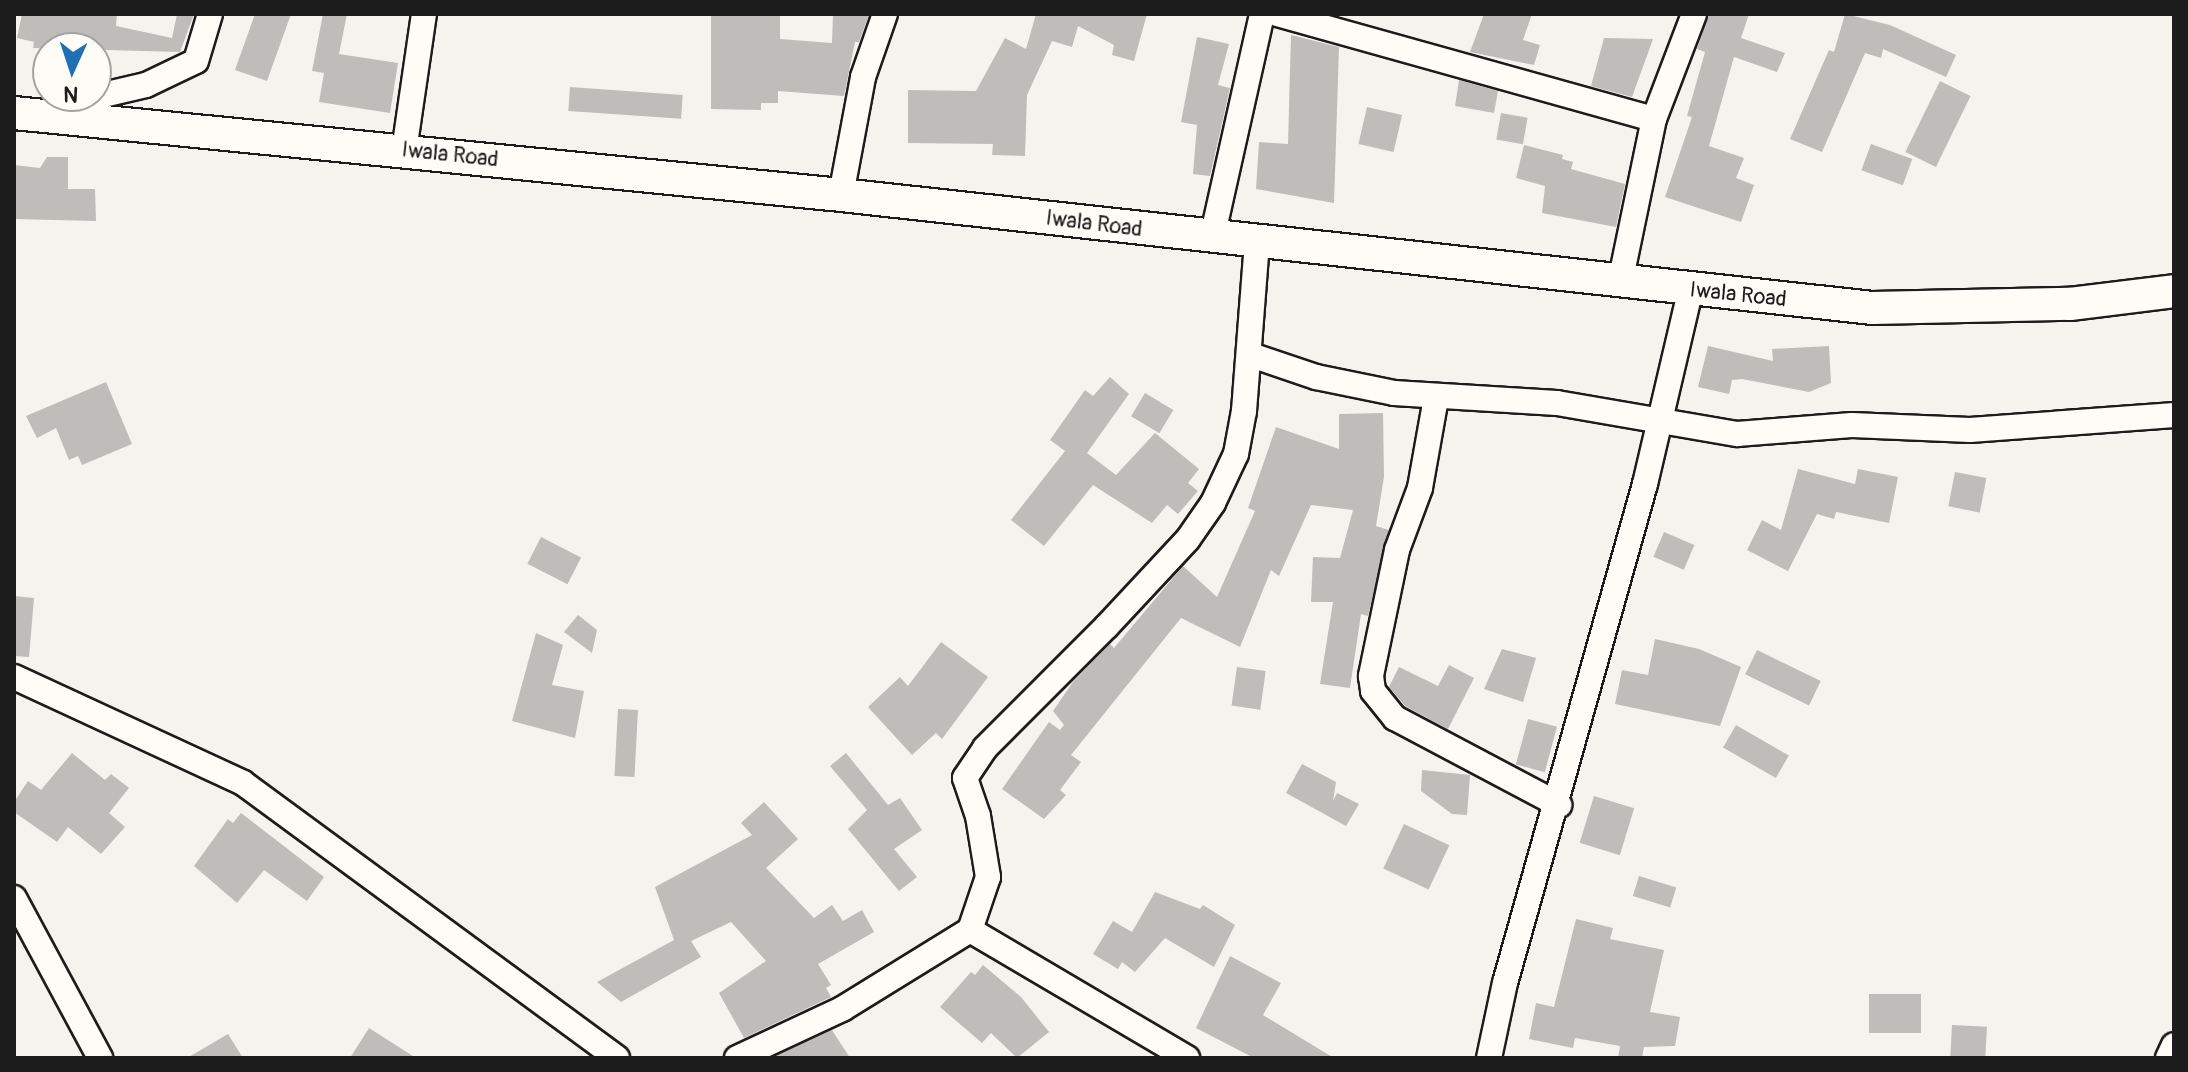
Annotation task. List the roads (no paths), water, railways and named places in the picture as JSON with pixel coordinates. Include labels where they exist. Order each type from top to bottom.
[{"type":"street","points":[[68,116],[103,95],[146,85],[196,61],[210,14]]},
{"type":"street","points":[[404,151],[424,14]]},
{"type":"street","points":[[841,195],[863,77],[885,14]]},
{"type":"street","points":[[1212,238],[1262,14]]},
{"type":"street","points":[[1277,14],[1654,119]]},
{"type":"street","points":[[1621,278],[1654,119],[1694,14]]},
{"type":"street","name":"Iwala Road","points":[[14,113],[841,195],[1212,238],[1621,278],[1690,292],[1872,308],[2070,304],[2174,291]]},
{"type":"street","points":[[737,1058],[842,1009],[970,930],[988,877],[978,816],[965,778],[985,748],[1106,627],[1188,539],[1213,503],[1236,454],[1251,355],[1257,242]]},
{"type":"street","points":[[1489,1058],[1505,983],[1559,805],[1690,292]]},
{"type":"street","points":[[1251,355],[1316,377],[1436,398],[1557,403],[1737,434],[1852,425],[1970,430],[2174,415]]},
{"type":"street","points":[[1436,398],[1420,488],[1397,550],[1371,676],[1373,691],[1395,718],[1559,805]]},
{"type":"street","points":[[14,677],[243,783],[617,1058]]},
{"type":"street","points":[[14,898],[100,1058]]},
{"type":"street","points":[[970,930],[1187,1058]]},
{"type":"street","points":[[2168,1058],[2174,1045]]}]
